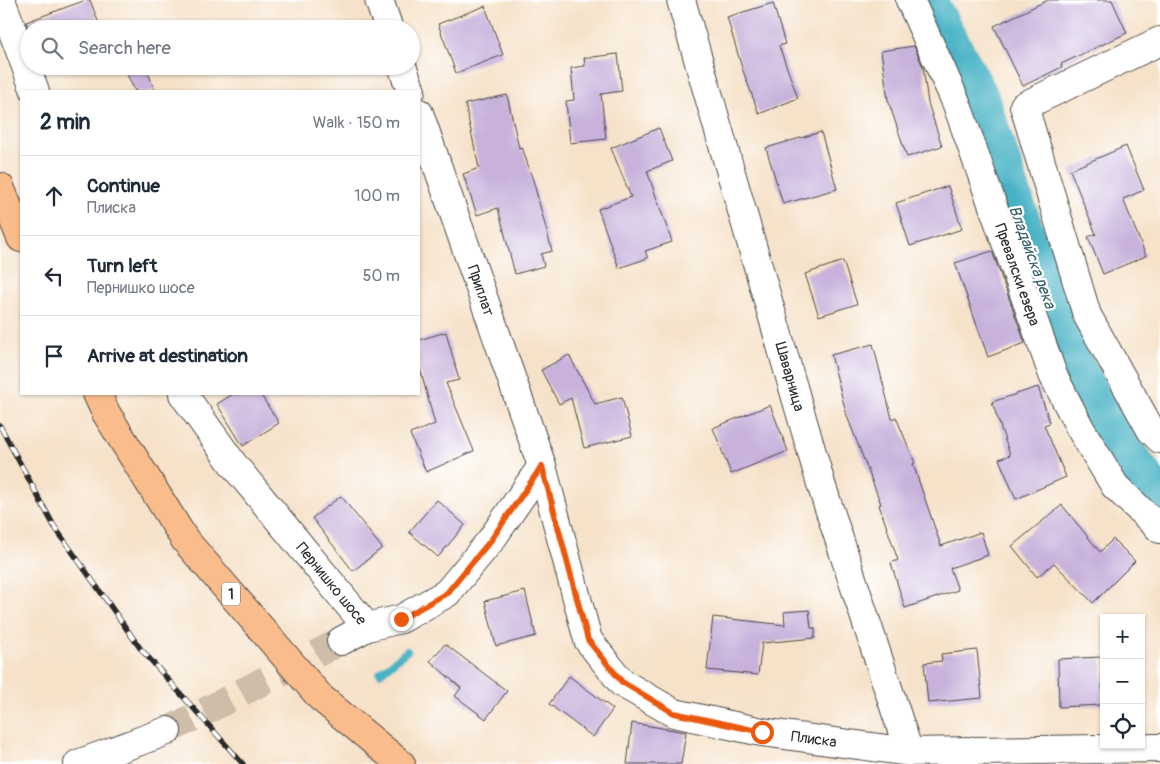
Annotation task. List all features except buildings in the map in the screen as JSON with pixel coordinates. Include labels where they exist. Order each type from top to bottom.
[{"type":"highway","points":[[0,187],[20,236]]},
{"type":"highway","name":"1","points":[[97,395],[106,414],[184,540],[321,698],[401,764]]},
{"type":"street","points":[[1,0],[20,51]]},
{"type":"street","points":[[379,0],[386,20]]},
{"type":"street","name":"Шаварница","points":[[681,0],[821,484],[909,752]]},
{"type":"street","name":"Превалски езера","points":[[910,0],[956,102],[1053,375],[1080,428],[1115,486],[1160,529]]},
{"type":"street","points":[[1160,41],[1024,106],[1087,315],[1151,430],[1160,439]]},
{"type":"street","points":[[29,75],[35,90]]},
{"type":"street","points":[[405,75],[411,90]]},
{"type":"street","name":"Приплат","points":[[420,117],[542,466]]},
{"type":"street","name":"Пернишко шосе","points":[[184,395],[233,464],[367,627],[401,619],[447,593],[491,540],[542,466]]},
{"type":"street","name":"Плиска","points":[[542,466],[588,640],[622,682],[674,713],[762,732],[909,752],[1160,748]]},
{"type":"street","points":[[341,641],[367,627]]},
{"type":"street","points":[[78,764],[167,731]]},
{"type":"waterway","name":"Владайска река","points":[[922,0],[974,96],[1017,223],[1072,369],[1114,444],[1160,503]]},
{"type":"waterway","points":[[380,673],[407,651]]},
{"type":"tunnel","points":[[167,731],[341,641]]},
{"type":"railway","points":[[0,426],[54,526],[140,648],[243,764]]},
{"type":"route","points":[[401,619],[447,593],[491,540],[542,466],[588,640],[622,682],[674,713],[762,732]]}]
